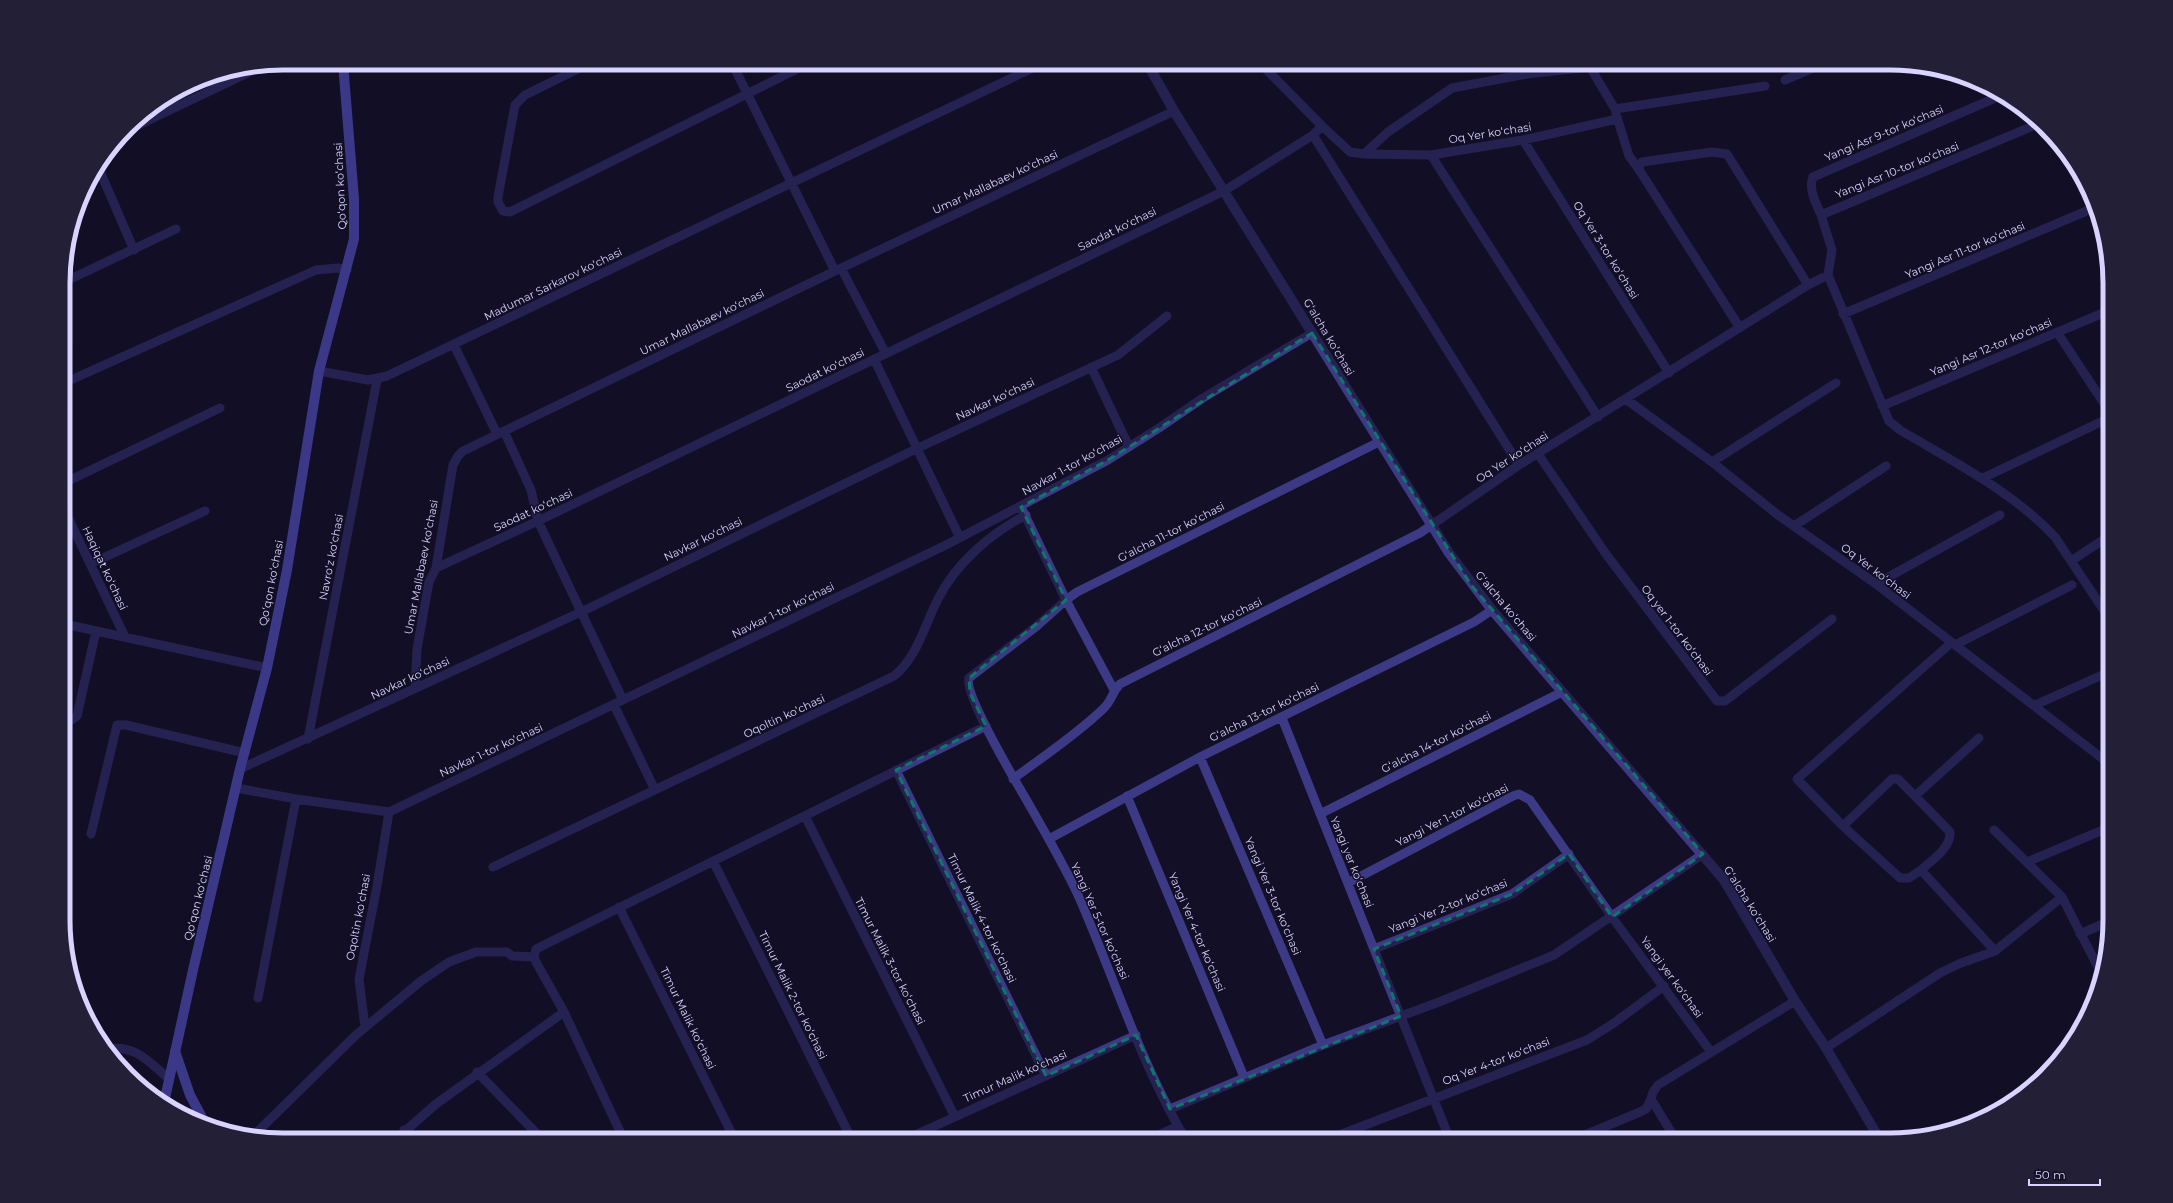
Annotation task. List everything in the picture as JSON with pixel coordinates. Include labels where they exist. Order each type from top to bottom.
[{"type":"main road","name":"Qoʻqon koʻchasi","points":[[165,1098],[240,769],[267,668],[287,570],[319,371],[354,239],[354,199],[344,70]]},
{"type":"main road","points":[[175,1051],[190,1095],[202,1117]]},
{"type":"street","points":[[576,70],[525,95],[515,105],[498,197],[498,202],[503,211],[510,212],[795,70]]},
{"type":"street","points":[[735,70],[791,182],[886,354]]},
{"type":"street","name":"Madumar Sarkarov koʻchasi","points":[[377,380],[454,345],[791,182],[1028,70]]},
{"type":"street","name":"Gʻalcha koʻchasi","points":[[1151,70],[1174,111],[1378,442],[1471,585],[1724,880],[1795,1001],[1826,1048],[1876,1133]]},
{"type":"street","name":"Oq Yer koʻchasi","points":[[1267,70],[1350,152],[1364,154],[1431,155],[1523,140],[1617,118]]},
{"type":"street","points":[[1364,154],[1388,132],[1452,88],[1555,70]]},
{"type":"street","points":[[1593,70],[1615,109],[1629,156],[1740,328]]},
{"type":"street","points":[[1785,80],[1808,70]]},
{"type":"street","points":[[142,123],[241,74]]},
{"type":"street","points":[[1615,109],[1765,86]]},
{"type":"street","name":"Yangi Asr 9-tor koʻchasi","points":[[1821,215],[1813,193],[1811,182],[1812,177],[1996,98]]},
{"type":"street","name":"Umar Mallabaev koʻchasi","points":[[415,688],[417,649],[422,618],[429,582],[436,568],[453,465],[458,456],[464,451],[838,269],[1174,111]]},
{"type":"street","name":"Saodat koʻchasi","points":[[436,568],[538,521],[1224,191],[1313,134],[1322,126]]},
{"type":"street","name":"Yangi Asr 10-tor koʻchasi","points":[[1821,215],[2034,126]]},
{"type":"street","points":[[1313,134],[1519,465]]},
{"type":"street","name":"Oq Yer 3-tor koʻchasi","points":[[1523,140],[1669,373]]},
{"type":"street","points":[[1638,168],[1642,162],[1712,152],[1727,154],[1808,285]]},
{"type":"street","points":[[1431,155],[1598,417]]},
{"type":"street","points":[[100,173],[134,250]]},
{"type":"street","name":"Yangi Asr 11-tor koʻchasi","points":[[1843,314],[2090,209]]},
{"type":"street","points":[[1821,215],[1832,250],[1828,275],[1882,406],[1894,426],[1983,478],[2045,526],[2055,537],[2103,609]]},
{"type":"street","points":[[70,279],[176,229]]},
{"type":"street","points":[[70,380],[316,270],[325,268],[347,270]]},
{"type":"street","name":"Oq Yer koʻchasi","points":[[1432,525],[1519,465],[1627,400],[1808,285],[1828,275]]},
{"type":"street","name":"Yangi Asr 12-tor koʻchasi","points":[[1882,406],[2103,312]]},
{"type":"street","name":"Navkar koʻchasi","points":[[240,769],[581,612],[918,448],[1118,355],[1167,316]]},
{"type":"street","points":[[2057,332],[2103,402]]},
{"type":"street","name":"Navkar 1-tor koʻchasi","points":[[389,812],[960,538],[1023,511],[1129,447],[1203,398],[1312,333]]},
{"type":"street","points":[[454,345],[531,490],[538,521],[623,700]]},
{"type":"street","points":[[874,359],[960,538]]},
{"type":"street","points":[[1091,367],[1129,447]]},
{"type":"street","points":[[319,371],[368,380],[377,380]]},
{"type":"street","name":"Navroʻz koʻchasi","points":[[308,739],[377,380]]},
{"type":"street","points":[[1712,462],[1836,383]]},
{"type":"street","name":"Oq Yer koʻchasi","points":[[1627,400],[1712,462],[1794,526],[1876,584],[2103,759]]},
{"type":"street","points":[[70,480],[220,408]]},
{"type":"street","points":[[1983,478],[2103,421]]},
{"type":"street","name":"Gʻalcha 11-tor koʻchasi","points":[[986,726],[970,693],[967,682],[969,678],[1037,626],[1077,592],[1378,442]]},
{"type":"street","name":"Oq yer 1-tor koʻchasi","points":[[1538,454],[1606,554],[1717,701],[1725,701],[1832,620]]},
{"type":"street","points":[[1794,526],[1886,466]]},
{"type":"street","points":[[90,564],[205,511]]},
{"type":"street","points":[[1023,511],[1066,600],[1114,690]]},
{"type":"street","name":"Oqoltin koʻchasi","points":[[493,867],[894,676],[909,661],[937,600],[958,569],[996,533],[1023,511]]},
{"type":"street","points":[[1876,584],[2000,516]]},
{"type":"street","name":"Haqiqat koʻchasi","points":[[70,522],[125,637]]},
{"type":"street","name":"Gʻalcha 12-tor koʻchasi","points":[[1013,778],[1097,715],[1110,701],[1114,690],[1128,680],[1283,603],[1432,525]]},
{"type":"street","points":[[2071,561],[2103,540]]},
{"type":"street","points":[[1843,826],[1892,779],[1898,779],[1950,832],[1951,839],[1948,845],[1921,870],[1909,878],[1900,878],[1843,826],[1799,783],[1798,777],[1953,644],[2072,585]]},
{"type":"street","name":"Gʻalcha 13-tor koʻchasi","points":[[1049,839],[1200,757],[1282,718],[1474,622],[1492,610]]},
{"type":"street","points":[[70,625],[267,668]]},
{"type":"street","points":[[70,721],[77,716],[96,631]]},
{"type":"street","points":[[2035,706],[2103,675]]},
{"type":"street","name":"Gʻalcha 14-tor koʻchasi","points":[[1320,814],[1562,692]]},
{"type":"street","points":[[614,705],[655,790]]},
{"type":"street","name":"Yangi yer koʻchasi","points":[[1282,718],[1447,1133]]},
{"type":"street","points":[[91,834],[117,725],[126,725],[245,753]]},
{"type":"street","points":[[621,1133],[564,1012],[535,960],[536,949],[986,726]]},
{"type":"street","name":"Yangi Yer 5-tor koʻchasi","points":[[986,726],[1013,778],[1049,839],[1077,894],[1136,1035],[1170,1109]]},
{"type":"street","points":[[1915,796],[1978,738]]},
{"type":"street","name":"Yangi Yer 3-tor koʻchasi","points":[[1200,757],[1323,1045]]},
{"type":"street","name":"Timur Malik 4-tor koʻchasi","points":[[896,770],[1046,1076]]},
{"type":"street","points":[[236,788],[296,799],[389,812]]},
{"type":"street","name":"Yangi Yer 1-tor koʻchasi","points":[[1348,883],[1519,794],[1530,800],[1568,854]]},
{"type":"street","name":"Yangi Yer 4-tor koʻchasi","points":[[1127,796],[1244,1078]]},
{"type":"street","points":[[258,998],[296,799]]},
{"type":"street","name":"Oqoltin koʻchasi","points":[[365,1027],[359,979],[377,886],[389,812]]},
{"type":"street","name":"Timur Malik 3-tor koʻchasi","points":[[804,816],[955,1117]]},
{"type":"street","points":[[1994,830],[2062,897],[2098,967]]},
{"type":"street","points":[[2027,862],[2103,830]]},
{"type":"street","name":"Yangi yer koʻchasi","points":[[1568,854],[1612,917],[1712,1052]]},
{"type":"street","name":"Yangi Yer 2-tor koʻchasi","points":[[1374,948],[1512,894],[1568,854]]},
{"type":"street","points":[[1182,1133],[1170,1109],[1323,1045],[1401,1016],[1554,955],[1703,854]]},
{"type":"street","name":"Timur Malik 2-tor koʻchasi","points":[[713,861],[849,1133]]},
{"type":"street","points":[[1921,870],[1995,951]]},
{"type":"street","points":[[1826,1048],[1940,973],[1961,963],[1995,951],[2062,897]]},
{"type":"street","name":"Timur Malik koʻchasi","points":[[619,907],[732,1133]]},
{"type":"street","points":[[2080,934],[2103,924]]},
{"type":"street","points":[[258,1131],[365,1027],[421,981],[456,958],[476,952],[492,951],[506,952],[512,956],[535,960]]},
{"type":"street","name":"Oq Yer 4-tor koʻchasi","points":[[1344,1133],[1434,1097],[1587,1040],[1614,1023],[1664,986]]},
{"type":"street","points":[[1589,1133],[1646,1109],[1653,1092],[1658,1085],[1795,1001]]},
{"type":"street","points":[[401,1133],[478,1072],[564,1012]]},
{"type":"street","name":"Timur Malik koʻchasi","points":[[920,1133],[1136,1035]]},
{"type":"street","points":[[112,1047],[119,1046],[142,1055],[169,1079]]},
{"type":"street","points":[[478,1072],[536,1133]]},
{"type":"street","points":[[1651,1099],[1672,1133]]},
{"type":"street","points":[[1163,1133],[1178,1126]]},
{"type":"street","points":[[404,1130],[407,1133]]},
{"type":"highlighted area","points":[[1312,333],[1471,585],[1703,854],[1612,917],[1569,854],[1512,894],[1374,949],[1401,1016],[1170,1109],[1136,1035],[1046,1076],[896,770],[986,726],[970,693],[969,678],[1066,600],[1021,507],[1108,460]]}]
